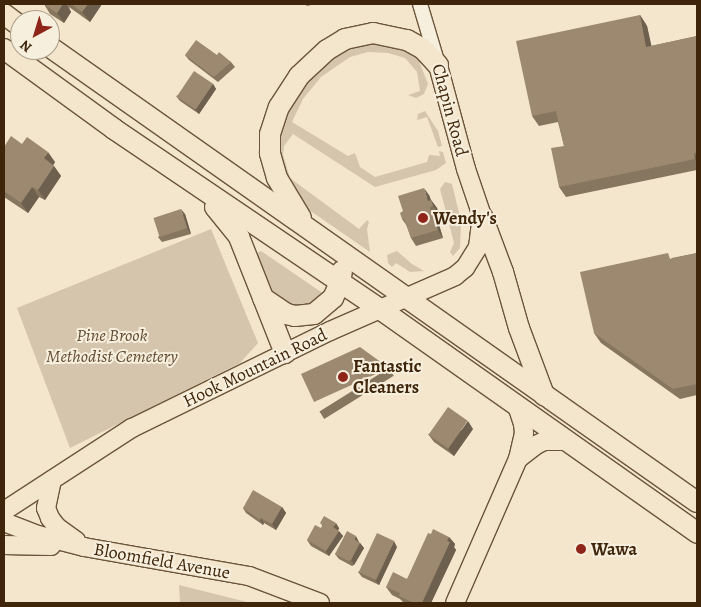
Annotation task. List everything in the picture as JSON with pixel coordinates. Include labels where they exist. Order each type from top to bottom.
[{"type":"highway","points":[[308,228],[277,178],[270,153],[270,134],[278,107],[299,76],[327,50],[345,39],[373,33],[407,40],[423,49],[438,65]]},
{"type":"highway","points":[[4,49],[59,91],[194,185],[380,309],[697,533]]},
{"type":"highway","points":[[60,54],[697,502]]},
{"type":"highway","points":[[194,185],[239,237],[285,353]]},
{"type":"highway","points":[[482,216],[503,272],[519,328],[544,395]]},
{"type":"highway","points":[[263,298],[286,314],[305,316],[322,309],[333,298],[340,283],[344,254]]},
{"type":"main road","name":"Chapin Road","points":[[438,65],[466,169],[482,216]]},
{"type":"main road","name":"Hook Mountain Road","points":[[4,511],[132,428],[285,353],[456,276],[465,268],[478,247],[482,216]]},
{"type":"main road","points":[[455,603],[518,459],[524,434],[517,406]]},
{"type":"main road","points":[[518,459],[544,441],[566,441]]},
{"type":"main road","points":[[52,480],[46,508],[50,518],[57,527],[84,547]]},
{"type":"main road","name":"Bloomfield Avenue","points":[[4,522],[38,535],[84,547],[249,576],[320,603]]},
{"type":"main road","points":[[4,545],[84,547]]},
{"type":"street","name":"Chapin Road","points":[[420,4],[438,65]]},
{"type":"green space","points":[[365,43],[389,43],[411,52],[419,61],[428,84],[424,94],[416,98],[408,95],[420,91],[417,72],[405,58],[388,53],[368,52],[350,57],[321,77],[303,99],[292,122],[348,156],[355,153],[360,167],[375,177],[427,162],[429,155],[440,156],[439,151],[443,152],[446,163],[436,170],[375,187],[293,134],[284,146],[283,155],[290,178],[359,229],[367,220],[369,222],[367,229],[370,252],[299,203],[285,182],[278,140],[285,115],[298,90],[337,52]]},
{"type":"green space","points":[[425,111],[438,131],[442,146],[438,147],[427,117],[417,120],[418,114]]},
{"type":"green space","points":[[445,182],[452,184],[461,221],[460,248],[453,256],[450,252],[454,243],[440,189]]},
{"type":"green space","name":"Pine Brook Methodist Cemetery","points":[[211,229],[258,343],[240,363],[70,448],[17,308]]},
{"type":"green space","points":[[261,251],[324,294],[313,303],[304,307],[280,303],[267,286],[257,253]]},
{"type":"green space","points":[[397,251],[412,264],[424,271],[410,272],[396,263],[392,267],[388,263],[387,255]]},
{"type":"green space","points":[[179,585],[251,603],[180,603]]},
{"type":"building","points":[[44,4],[63,4],[59,10],[53,10]]},
{"type":"building","points":[[71,4],[88,4],[82,12]]},
{"type":"building","points":[[640,15],[646,47],[697,36],[697,152],[694,153],[695,159],[559,187],[551,148],[564,146],[556,111],[532,116],[516,41]]},
{"type":"building","points":[[196,40],[217,55],[219,52],[231,62],[214,77],[185,55]]},
{"type":"building","points":[[194,71],[213,84],[196,110],[177,97]]},
{"type":"building","points":[[11,136],[22,144],[27,137],[48,152],[44,158],[54,166],[38,190],[32,187],[21,203],[4,191],[4,147]]},
{"type":"building","points":[[424,188],[428,201],[431,200],[433,206],[430,207],[438,230],[411,238],[400,213],[403,211],[398,196]]},
{"type":"building","points":[[181,209],[187,228],[160,237],[153,218]]},
{"type":"building","points":[[668,253],[670,259],[697,253],[697,384],[673,389],[594,333],[580,272]]},
{"type":"building","points":[[360,347],[389,368],[314,402],[301,374]]},
{"type":"building","points":[[448,407],[468,421],[448,449],[428,435]]},
{"type":"building","points":[[253,490],[282,507],[272,524],[261,518],[260,520],[243,508]]},
{"type":"building","points":[[324,516],[336,523],[333,527],[339,531],[326,551],[307,540],[315,525],[321,528],[323,524],[320,523]]},
{"type":"building","points":[[433,529],[449,537],[447,541],[450,542],[422,603],[414,603],[399,596],[400,593],[386,587],[393,572],[407,579],[428,533],[431,534]]},
{"type":"building","points":[[347,531],[356,536],[354,539],[360,543],[351,560],[348,561],[335,554]]},
{"type":"building","points":[[377,533],[394,541],[376,580],[359,572]]},
{"type":"place","name":"Wendy's","points":[[423,218]]},
{"type":"place","name":"Fantastic Cleaners","points":[[343,377]]},
{"type":"place","name":"Wawa","points":[[581,549]]}]
